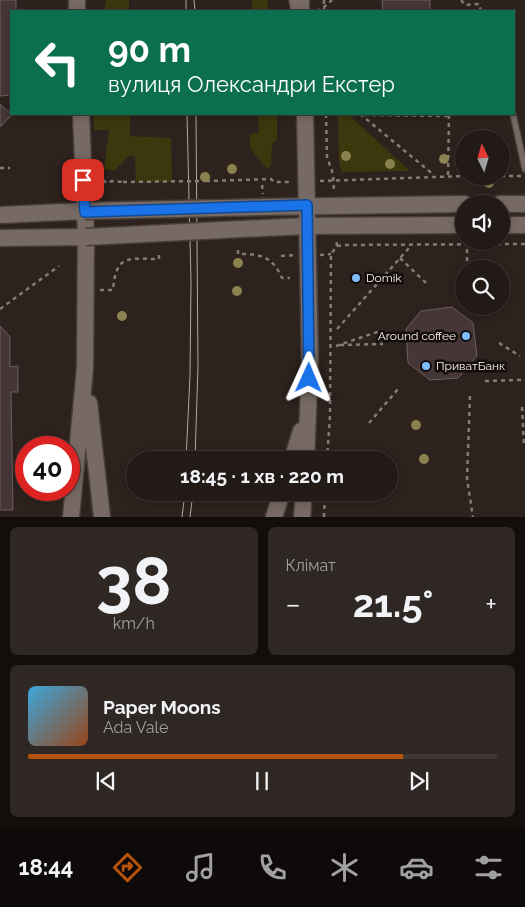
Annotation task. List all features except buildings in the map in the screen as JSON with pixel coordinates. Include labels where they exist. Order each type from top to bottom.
[{"type":"street","points":[[72,517],[85,368],[86,237],[80,115]]},
{"type":"street","points":[[305,115],[309,408],[307,451]]},
{"type":"street","points":[[0,215],[307,205],[455,204]]},
{"type":"street","points":[[510,204],[525,204]]},
{"type":"street","points":[[0,238],[86,237],[308,226],[455,225]]},
{"type":"street","points":[[510,225],[525,225]]},
{"type":"street","points":[[85,368],[102,517]]},
{"type":"street","points":[[295,451],[309,408]]},
{"type":"street","points":[[274,517],[279,501]]},
{"type":"street","points":[[302,517],[303,501]]},
{"type":"lane","points":[[513,115],[525,169]]},
{"type":"path","points":[[324,0],[324,9]]},
{"type":"path","points":[[324,9],[332,0]]},
{"type":"path","points":[[461,0],[466,5],[478,2]]},
{"type":"path","points":[[326,115],[327,157],[333,180],[334,205]]},
{"type":"path","points":[[362,115],[435,176]]},
{"type":"path","points":[[448,175],[450,115]]},
{"type":"path","points":[[0,168],[10,168]]},
{"type":"path","points":[[324,180],[455,175]]},
{"type":"path","points":[[510,176],[525,176]]},
{"type":"path","points":[[103,180],[107,183],[112,181],[257,181],[271,179],[274,182]]},
{"type":"path","points":[[328,451],[330,415],[331,254],[336,246],[336,226]]},
{"type":"path","points":[[336,246],[525,244]]},
{"type":"path","points":[[337,329],[409,248]]},
{"type":"path","points":[[238,250],[238,254],[258,255],[269,259],[276,266],[282,278],[290,278]]},
{"type":"path","points":[[100,290],[113,290],[116,270],[123,262],[129,259],[159,259],[159,252]]},
{"type":"path","points":[[400,258],[426,283]]},
{"type":"path","points":[[0,309],[58,266]]},
{"type":"path","points":[[383,330],[336,346],[383,344]]},
{"type":"path","points":[[499,343],[520,356]]},
{"type":"path","points":[[485,380],[521,380]]},
{"type":"path","points":[[369,423],[399,388]]},
{"type":"path","points":[[470,396],[467,479],[473,517]]},
{"type":"path","points":[[522,407],[524,445]]},
{"type":"path","points":[[324,517],[325,501]]},
{"type":"shaded area","points":[[106,0],[129,0],[129,10],[104,10]]},
{"type":"shaded area","points":[[252,0],[267,0],[269,10],[252,10]]},
{"type":"shaded area","points":[[94,115],[130,115],[130,136],[171,138],[172,182],[136,183],[135,156],[129,156],[114,171],[104,169],[109,130],[94,130]]},
{"type":"shaded area","points":[[258,115],[277,115],[277,140],[272,144],[271,166],[267,169],[250,148],[250,134],[259,133]]},
{"type":"shaded area","points":[[338,115],[349,115],[410,171],[342,172],[339,163]]},
{"type":"tram line","points":[[186,0],[186,10]]},
{"type":"tram line","points":[[194,0],[195,10]]},
{"type":"tram line","points":[[186,451],[190,375],[191,282],[187,115]]},
{"type":"tram line","points":[[195,451],[198,366],[196,115]]},
{"type":"tram line","points":[[182,517],[184,501]]},
{"type":"tram line","points":[[190,517],[192,501]]},
{"type":"place","name":"Domik","points":[[356,278]]},
{"type":"place","name":"Around coffee","points":[[466,336]]},
{"type":"place","name":"ПриватБанк","points":[[426,366]]},
{"type":"route","points":[[83,180],[85,212],[307,205],[309,378]]}]
